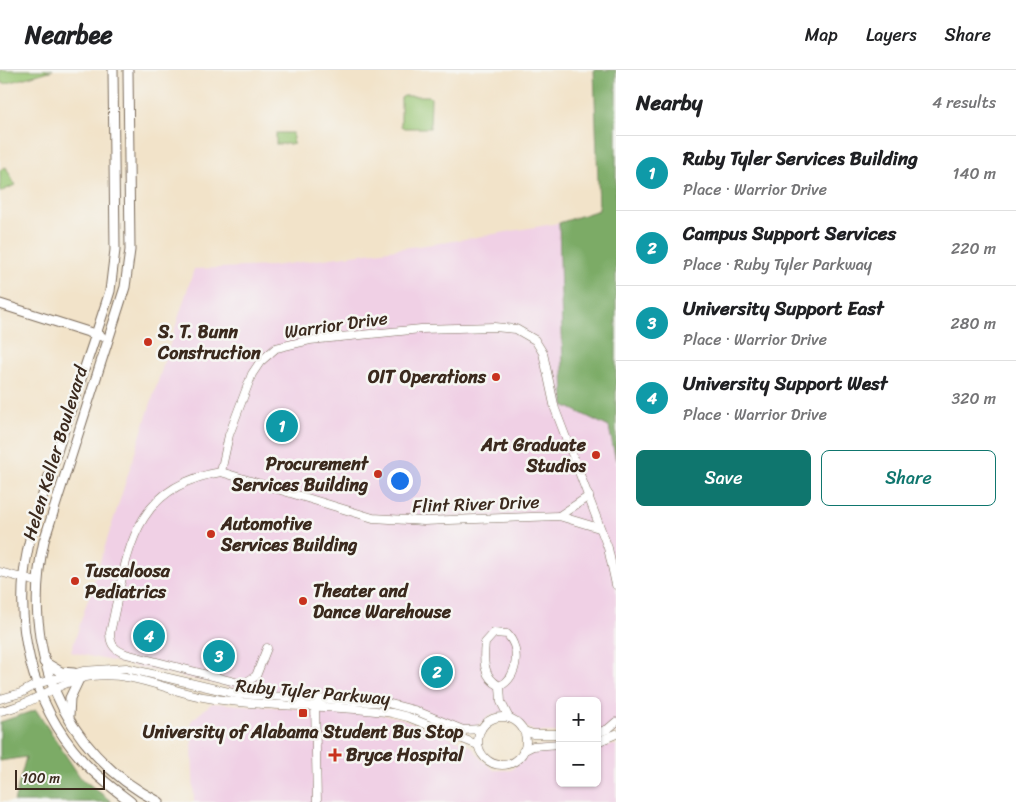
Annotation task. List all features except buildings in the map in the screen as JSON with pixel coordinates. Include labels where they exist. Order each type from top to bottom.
[{"type":"street","name":"Helen Keller Boulevard","points":[[113,70],[115,250],[110,291],[31,534],[23,578],[22,608],[26,644],[37,684],[59,729],[82,760],[108,786],[131,802]]},
{"type":"street","name":"Helen Keller Boulevard","points":[[128,70],[130,250],[125,287],[44,541],[37,582],[38,623],[44,662],[51,684],[69,719],[99,757],[126,782],[159,802]]},
{"type":"street","points":[[0,304],[108,339]]},
{"type":"street","name":"Warrior Drive","points":[[220,472],[229,435],[252,374],[265,357],[276,348],[310,340],[399,331],[501,327],[529,335],[543,353],[555,410],[608,548],[616,585]]},
{"type":"street","points":[[220,472],[183,482],[170,489],[149,509],[137,528],[132,541],[116,606],[110,640],[113,647],[126,654],[243,684],[256,676],[267,648]]},
{"type":"street","name":"Flint River Drive","points":[[220,472],[373,518],[424,521],[559,516],[599,528]]},
{"type":"street","name":"Flint River Drive","points":[[559,516],[588,496]]},
{"type":"street","points":[[0,572],[37,582]]},
{"type":"street","points":[[498,632],[510,638],[514,648],[514,674],[507,683],[500,686],[488,678],[485,659],[487,638],[498,632]]},
{"type":"street","points":[[44,662],[61,672],[77,676],[70,698],[69,719]]},
{"type":"street","name":"Ruby Tyler Parkway","points":[[0,699],[21,693],[37,684],[51,684],[77,676],[91,669],[126,668],[237,694],[387,703],[414,710],[463,730],[481,729]]},
{"type":"street","name":"Ruby Tyler Parkway","points":[[77,676],[104,675],[130,677],[204,697],[378,711],[408,717],[478,745]]},
{"type":"street","name":"Ruby Tyler Parkway","points":[[2,710],[41,695],[51,684]]},
{"type":"street","points":[[500,686],[501,702],[508,718]]},
{"type":"street","points":[[315,698],[317,802]]},
{"type":"street","points":[[0,699],[2,710]]},
{"type":"street","points":[[501,702],[494,719],[481,729],[478,745],[484,758],[496,765],[510,764],[533,746],[556,744]]},
{"type":"street","points":[[494,719],[508,718],[520,725],[524,731],[526,745],[524,752]]},
{"type":"street","points":[[601,732],[608,729],[616,722]]},
{"type":"street","points":[[524,731],[533,734],[556,734]]},
{"type":"street","points":[[601,740],[616,734]]},
{"type":"shaded area","points":[[559,223],[564,405],[609,427],[616,443],[616,733],[601,733],[601,697],[556,697],[556,732],[536,732],[527,728],[512,715],[490,715],[479,725],[466,728],[395,702],[239,689],[71,652],[194,269],[273,266],[447,242]]},
{"type":"shaded area","name":"Bryce Hospital","points":[[212,703],[378,714],[401,718],[472,747],[482,760],[494,770],[511,770],[530,751],[537,747],[556,747],[556,787],[601,787],[601,745],[616,745],[616,802],[194,802],[191,721]]},
{"type":"green space","points":[[0,70],[53,70],[4,84],[0,81]]},
{"type":"green space","points":[[594,70],[616,70],[616,461],[609,427],[564,405],[559,223],[599,210]]},
{"type":"green space","points":[[404,96],[429,96],[431,98],[430,128],[404,128],[401,126],[401,98]]},
{"type":"green space","points":[[276,133],[293,133],[293,144],[276,144]]},
{"type":"green space","points":[[6,167],[15,185],[0,192],[0,170]]},
{"type":"green space","points":[[36,710],[80,777],[112,802],[14,802],[26,757],[0,761],[0,722]]},
{"type":"place","name":"S. T. Bunn Construction","points":[[148,342]]},
{"type":"place","name":"OIT Operations","points":[[496,377]]},
{"type":"place","name":"Ruby Tyler Services Building","points":[[282,426]]},
{"type":"place","name":"Art Graduate Studios","points":[[596,455]]},
{"type":"place","name":"Procurement Services Building","points":[[378,474]]},
{"type":"place","name":"Automotive Services Building","points":[[211,534]]},
{"type":"place","name":"Tuscaloosa Pediatrics","points":[[75,581]]},
{"type":"place","name":"Theater and Dance Warehouse","points":[[303,601]]},
{"type":"place","name":"University Support West","points":[[149,636]]},
{"type":"place","name":"University Support East","points":[[219,656]]},
{"type":"place","name":"Campus Support Services","points":[[437,672]]},
{"type":"place","name":"University of Alabama Student Bus Stop","points":[[303,713]]},
{"type":"place","name":"Bryce Hospital","points":[[335,755]]}]
